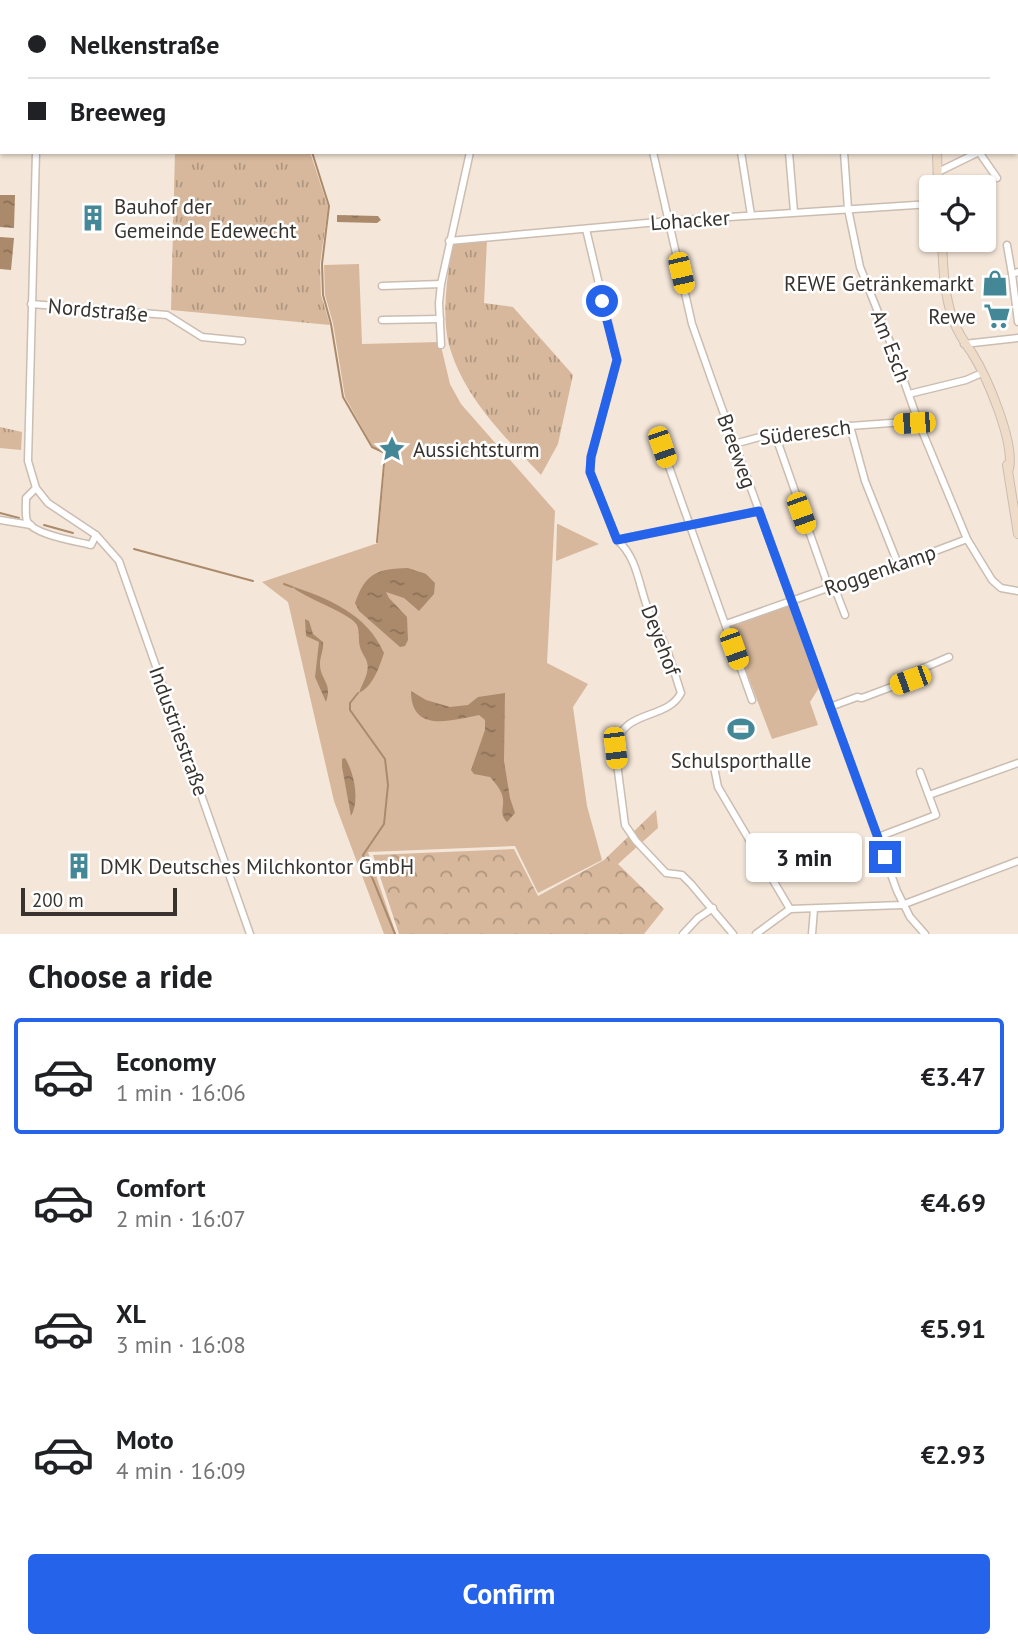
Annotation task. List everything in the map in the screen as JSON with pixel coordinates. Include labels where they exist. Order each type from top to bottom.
[{"type":"main road","points":[[937,154],[938,172]]},
{"type":"main road","points":[[943,252],[948,303],[979,374],[1014,468],[1018,534]]},
{"type":"street","points":[[36,154],[29,461],[36,488],[26,498],[26,520],[40,531],[91,545],[96,535]]},
{"type":"street","points":[[441,345],[441,284],[470,154]]},
{"type":"street","name":"Breeweg","points":[[653,154],[692,324],[902,905],[925,934]]},
{"type":"street","points":[[741,154],[751,215]]},
{"type":"street","points":[[789,154],[794,212]]},
{"type":"street","name":"Am Esch","points":[[844,154],[848,209],[860,267],[918,421],[967,539],[992,580],[1001,588],[1018,592]]},
{"type":"street","points":[[938,172],[975,154]]},
{"type":"street","points":[[980,154],[997,178]]},
{"type":"street","name":"Lohacker","points":[[449,241],[669,221],[919,205]]},
{"type":"street","name":"Deyehof","points":[[586,229],[617,360],[591,457],[590,472],[617,540],[625,546],[631,558],[681,693],[676,702],[629,723],[617,739],[615,748],[625,825],[666,873],[682,875],[733,934]]},
{"type":"street","points":[[1007,245],[1015,273],[1018,322]]},
{"type":"street","points":[[382,286],[441,284]]},
{"type":"street","name":"Nordstraße","points":[[32,304],[167,315],[202,337],[242,341]]},
{"type":"street","points":[[382,320],[440,320]]},
{"type":"street","points":[[964,344],[1018,338]]},
{"type":"street","points":[[909,394],[979,374]]},
{"type":"street","name":"Süderesch","points":[[734,444],[775,433],[777,440],[850,426],[918,421]]},
{"type":"street","points":[[850,426],[865,481],[898,564]]},
{"type":"street","points":[[777,440],[830,590],[837,594],[845,615]]},
{"type":"street","points":[[662,447],[752,699]]},
{"type":"street","name":"Industriestraße","points":[[36,488],[54,508],[96,535],[111,550],[123,570],[250,934]]},
{"type":"street","points":[[617,540],[759,511]]},
{"type":"street","points":[[0,520],[31,525]]},
{"type":"street","name":"Roggenkamp","points":[[726,624],[825,589],[830,590],[967,539]]},
{"type":"street","points":[[830,707],[910,680],[914,672],[949,657]]},
{"type":"street","points":[[713,762],[719,787],[790,909]]},
{"type":"street","points":[[929,795],[1018,763]]},
{"type":"street","points":[[878,837],[936,816],[920,772]]},
{"type":"street","points":[[756,934],[790,909],[902,905],[1018,861]]},
{"type":"street","points":[[683,934],[698,918],[713,908]]},
{"type":"street","points":[[812,934],[814,909]]},
{"type":"green space","points":[[175,154],[311,154],[328,207],[320,264],[321,295],[330,325],[171,310]]},
{"type":"green space","points":[[487,240],[484,303],[513,307],[573,375],[558,444],[541,475],[487,416],[465,382],[449,345],[445,307],[452,243]]},
{"type":"green space","points":[[359,264],[362,344],[440,342],[450,384],[461,404],[555,511],[547,663],[588,684],[573,707],[587,806],[602,860],[538,893],[515,846],[368,852],[396,934],[384,934],[334,801],[288,602],[262,582],[378,543],[386,452],[373,447],[345,397],[333,323],[325,295],[324,265]]},
{"type":"green space","points":[[0,427],[22,432],[21,450],[0,448]]},
{"type":"green space","points":[[558,524],[599,544],[556,561]]},
{"type":"green space","points":[[791,603],[820,686],[810,702],[818,725],[772,739],[729,626]]},
{"type":"green space","points":[[656,810],[658,828],[618,864],[664,909],[644,934],[399,934],[373,855],[514,849],[538,896],[604,860]]},
{"type":"water","points":[[0,195],[15,195],[14,228],[0,227]]},
{"type":"water","points":[[337,215],[378,216],[381,220],[377,223],[337,222]]},
{"type":"water","points":[[0,237],[14,238],[11,270],[0,269]]},
{"type":"water","points":[[408,568],[426,574],[435,583],[434,594],[419,611],[404,598],[386,592],[407,617],[408,640],[405,646],[400,647],[359,611],[355,603],[364,585],[374,574]]},
{"type":"water","points":[[291,586],[345,609],[377,639],[384,653],[375,676],[364,690],[359,693],[368,666],[360,647],[357,625],[353,620]]},
{"type":"water","points":[[305,619],[309,621],[313,634],[323,642],[320,664],[328,690],[326,702],[315,677],[319,642],[306,636]]},
{"type":"water","points":[[411,691],[426,700],[450,707],[468,705],[478,697],[505,693],[504,761],[515,813],[507,822],[503,816],[503,799],[498,787],[490,777],[474,774],[471,770],[485,730],[485,720],[479,715],[446,721],[425,719],[413,705]]},
{"type":"water","points":[[345,758],[355,787],[355,803],[351,816],[342,767],[342,759]]},
{"type":"waterway","points":[[313,154],[329,206],[322,264],[323,295],[331,324],[343,397],[372,447],[385,453],[377,542]]},
{"type":"waterway","points":[[0,513],[19,518]]},
{"type":"waterway","points":[[44,525],[73,533]]},
{"type":"waterway","points":[[134,549],[253,581]]},
{"type":"waterway","points":[[284,584],[292,587]]},
{"type":"waterway","points":[[358,693],[350,703],[350,710],[385,759],[388,785],[384,824],[363,855],[395,934]]},
{"type":"place","name":"Bauhof der Gemeinde Edewecht","points":[[93,218]]},
{"type":"place","name":"REWE Getränkemarkt","points":[[995,283]]},
{"type":"place","name":"Rewe","points":[[997,316]]},
{"type":"place","name":"Aussichtsturm","points":[[392,449]]},
{"type":"place","name":"Schulsporthalle","points":[[741,729]]},
{"type":"place","name":"DMK Deutsches Milchkontor GmbH","points":[[79,866]]},
{"type":"route","points":[[602,301],[617,360],[591,457],[590,472],[617,540],[759,511],[885,857]]}]
